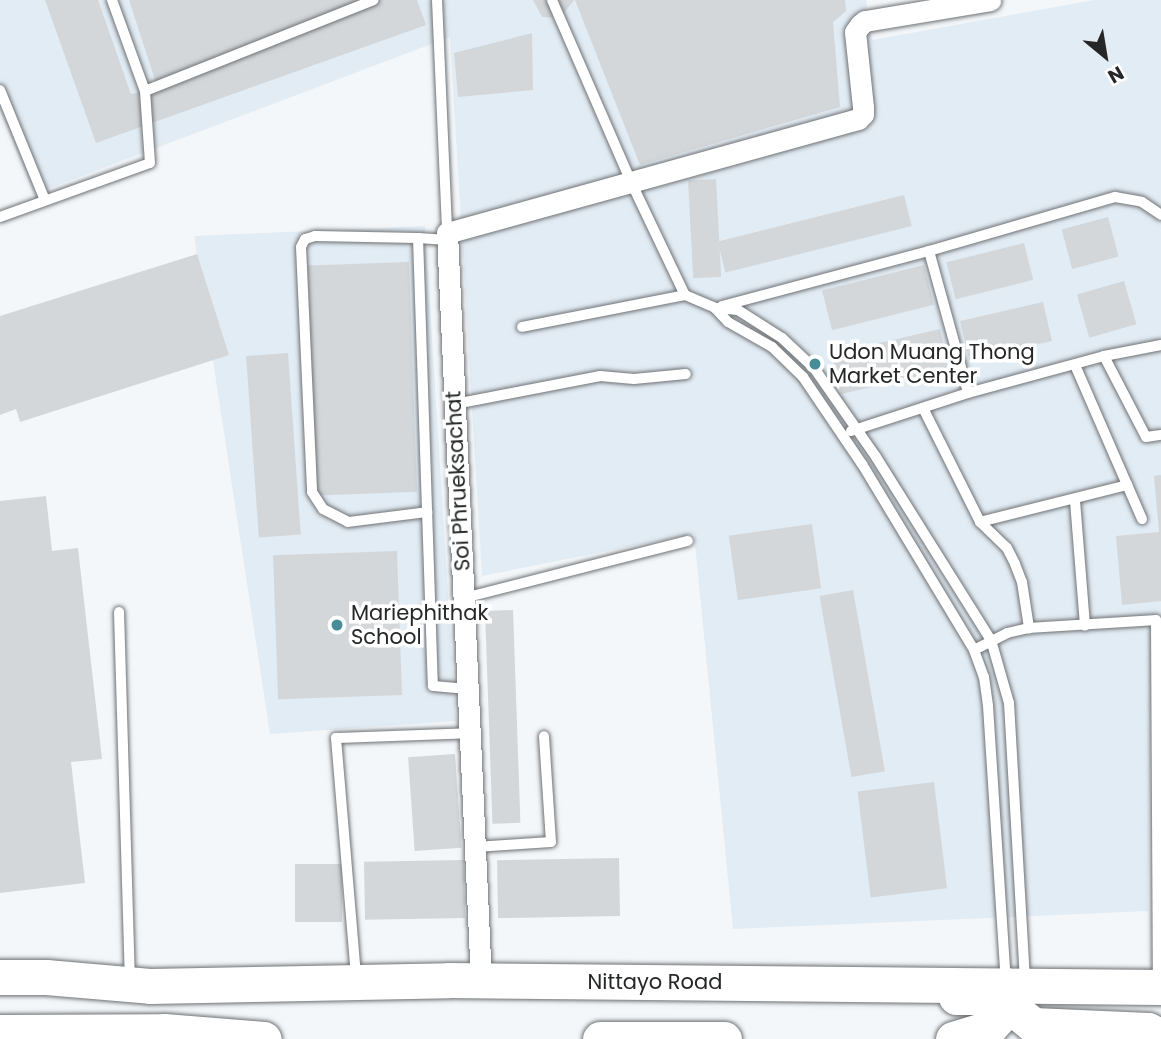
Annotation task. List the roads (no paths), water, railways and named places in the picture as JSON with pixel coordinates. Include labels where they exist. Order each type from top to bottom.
[{"type":"main road","name":"Nittayo Road","points":[[0,977],[46,977],[140,986],[481,981],[1159,987]]},
{"type":"main road","points":[[1016,985],[1011,1007],[1033,1025],[1148,1030],[1161,1037]]},
{"type":"main road","name":"Nittayo Road","points":[[0,1001],[45,1001],[140,986]]},
{"type":"main road","points":[[199,986],[233,999],[986,997],[992,1000],[999,1009],[995,1024],[953,1039]]},
{"type":"main road","points":[[0,1032],[164,1031],[264,1039]]},
{"type":"main road","points":[[600,1039],[724,1039]]},
{"type":"street","points":[[447,237],[631,182],[858,120],[863,114],[855,32],[860,25],[865,21],[990,0]]},
{"type":"street","name":"Soi Phrueksachat","points":[[447,237],[481,981]]},
{"type":"lane","points":[[0,217],[150,163],[145,91],[112,0]]},
{"type":"lane","points":[[145,91],[374,0]]},
{"type":"lane","points":[[427,512],[348,522],[323,509],[312,492],[301,247],[305,239],[315,236],[447,237],[437,0]]},
{"type":"lane","points":[[552,0],[631,182],[685,295]]},
{"type":"lane","points":[[0,90],[45,200]]},
{"type":"lane","points":[[715,307],[929,251],[1115,197],[1142,202],[1161,216]]},
{"type":"lane","points":[[418,238],[433,686],[468,689]]},
{"type":"lane","points":[[929,251],[968,393]]},
{"type":"lane","points":[[522,327],[685,295],[715,307],[738,310],[782,338],[814,368],[856,428],[991,640],[1009,703],[1016,985]]},
{"type":"lane","points":[[715,307],[727,322],[772,347],[803,377],[844,437],[974,650],[984,677],[988,705],[1016,985]]},
{"type":"lane","points":[[844,437],[856,428],[968,393],[1104,356],[1161,345]]},
{"type":"lane","points":[[1104,356],[1146,437],[1161,435]]},
{"type":"lane","points":[[1075,365],[1142,519]]},
{"type":"lane","points":[[455,404],[600,376],[634,379],[686,374]]},
{"type":"lane","points":[[923,408],[980,523],[1007,548],[1016,564],[1022,582],[1029,628]]},
{"type":"lane","points":[[980,523],[1075,501],[1127,485]]},
{"type":"lane","points":[[1075,501],[1085,626]]},
{"type":"lane","points":[[464,598],[688,541]]},
{"type":"lane","points":[[119,612],[140,986]]},
{"type":"lane","points":[[974,650],[991,640],[1029,628],[1156,620],[1159,987]]},
{"type":"lane","points":[[356,981],[336,738],[470,733]]},
{"type":"lane","points":[[475,847],[551,842],[544,736]]},
{"type":"place","name":"Udon Muang Thong Market Center","points":[[815,364]]},
{"type":"place","name":"Mariephithak School","points":[[337,625]]}]
